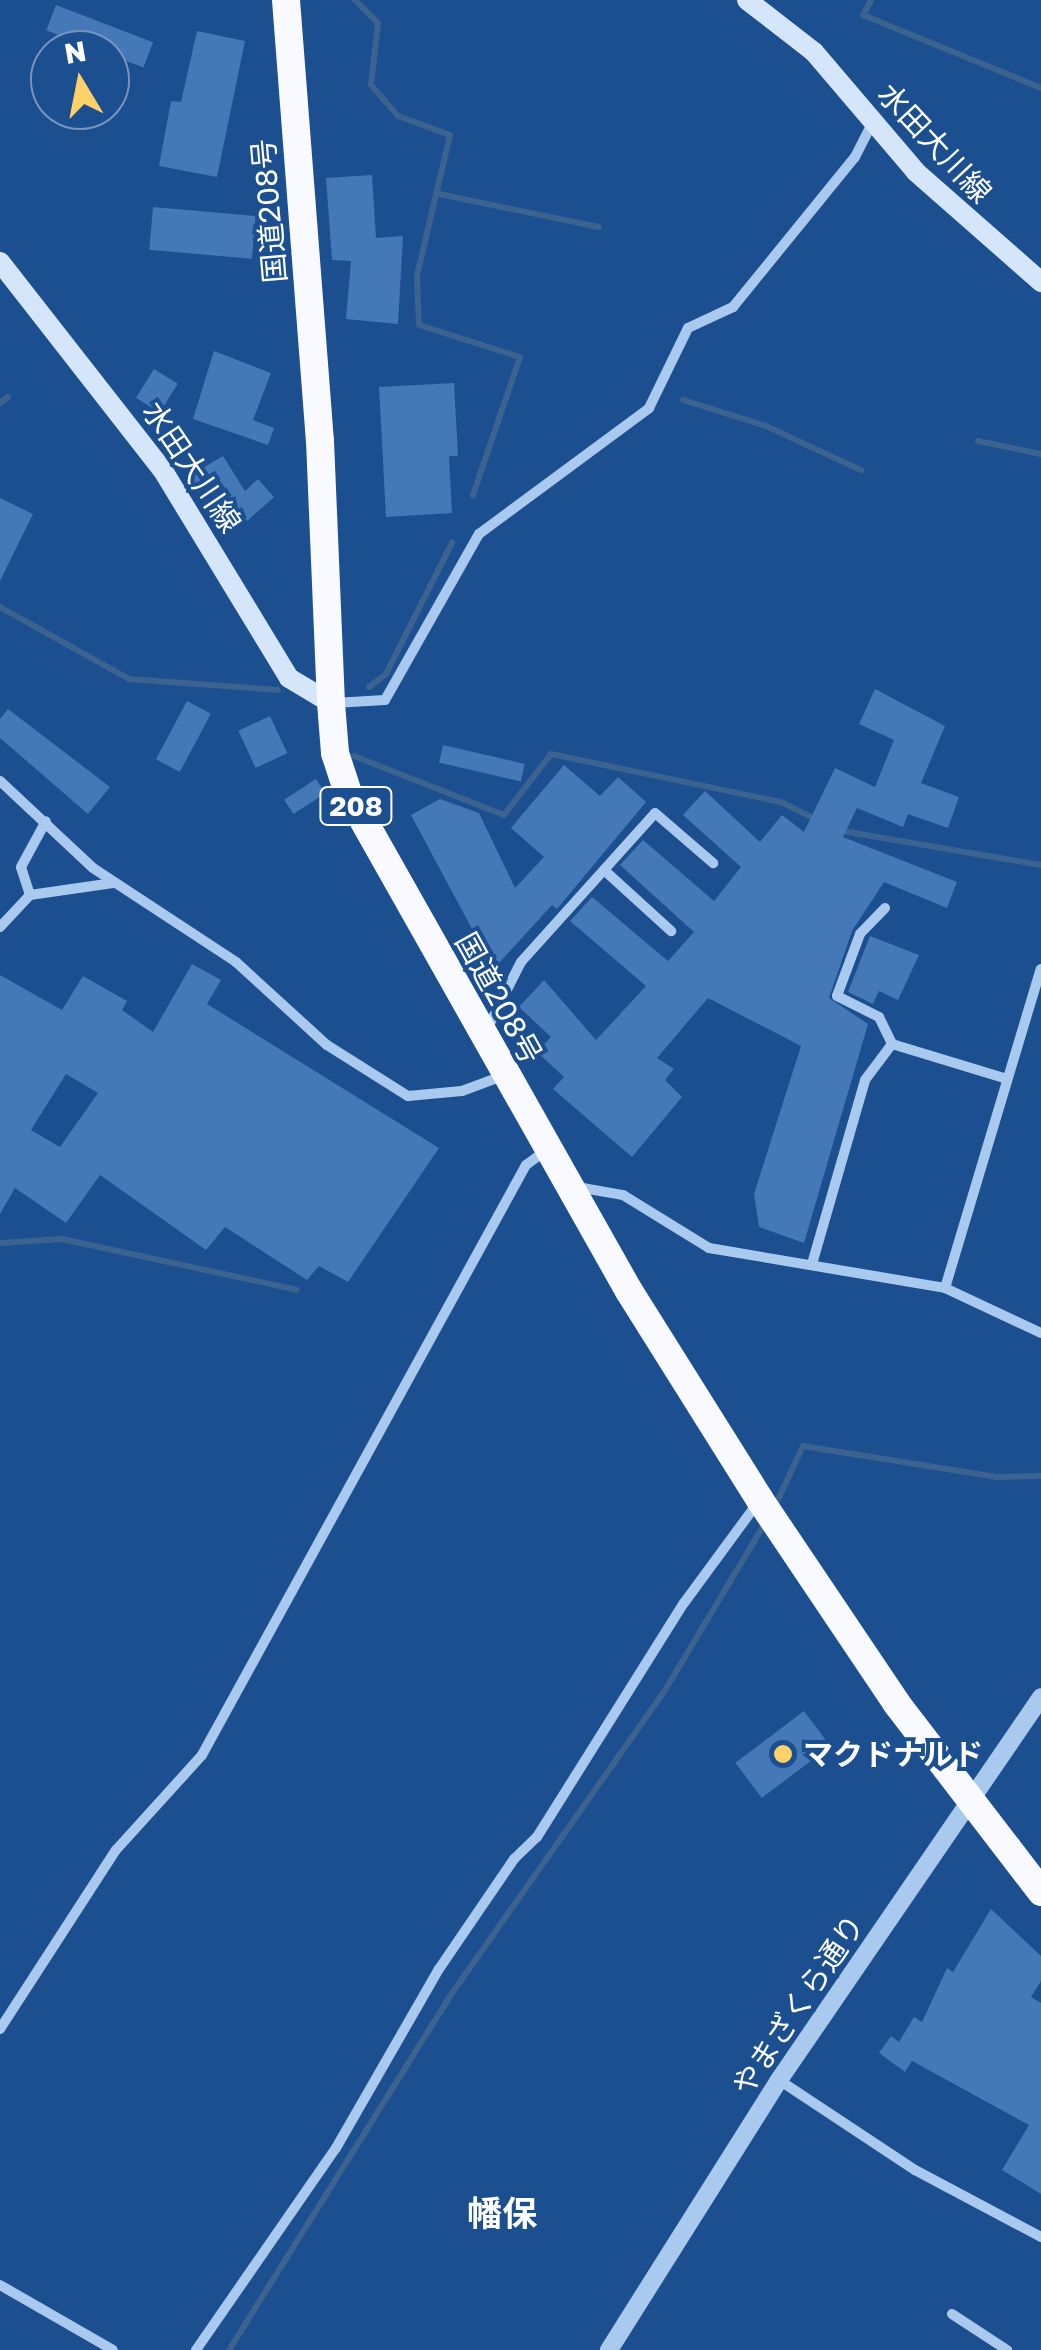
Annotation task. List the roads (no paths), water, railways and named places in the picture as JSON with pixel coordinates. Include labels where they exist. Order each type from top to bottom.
[{"type":"highway","name":"国道208号","points":[[286,0],[318,421],[330,703],[335,754],[348,793],[548,1150],[762,1504],[1041,1892]]},
{"type":"main road","name":"水田大川線","points":[[748,0],[814,52],[872,124],[966,222],[1041,282]]},
{"type":"main road","name":"水田大川線","points":[[0,262],[162,468],[288,678],[330,703]]},
{"type":"street","points":[[330,703],[385,700],[478,534],[649,408],[688,328],[733,306],[855,157],[872,124]]},
{"type":"street","points":[[0,781],[114,882],[236,962],[327,1046],[408,1096],[462,1091],[505,1075]]},
{"type":"street","points":[[484,1037],[522,962],[655,813],[713,863]]},
{"type":"street","points":[[30,895],[21,867],[46,821]]},
{"type":"street","points":[[604,870],[670,930]]},
{"type":"street","points":[[0,926],[30,895],[114,882]]},
{"type":"street","points":[[884,908],[860,934],[837,996],[879,1017],[892,1044],[1004,1078]]},
{"type":"street","points":[[945,1288],[1004,1078],[1041,969]]},
{"type":"street","points":[[812,1264],[864,1080],[892,1044]]},
{"type":"street","points":[[0,2029],[116,1850],[202,1755],[526,1165],[548,1150]]},
{"type":"street","points":[[569,1186],[623,1195],[709,1248],[945,1288],[1041,1333]]},
{"type":"street","points":[[196,2350],[336,2148],[439,1970],[514,1859],[537,1836],[684,1603],[762,1504]]},
{"type":"street","name":"やまざくら通り","points":[[609,2350],[778,2080],[1041,1697]]},
{"type":"street","points":[[778,2080],[915,2170],[1041,2237]]},
{"type":"street","points":[[0,2284],[113,2350]]},
{"type":"street","points":[[952,2314],[1007,2350]]},
{"type":"waterway","points":[[355,0],[378,23],[371,85],[398,116],[450,135],[417,276],[419,325],[520,357],[473,495]]},
{"type":"waterway","points":[[871,0],[863,15],[1041,88]]},
{"type":"waterway","points":[[439,194],[599,227]]},
{"type":"waterway","points":[[0,403],[8,397]]},
{"type":"waterway","points":[[683,400],[766,426],[861,470]]},
{"type":"waterway","points":[[978,441],[1041,454]]},
{"type":"waterway","points":[[369,687],[386,674],[452,543]]},
{"type":"waterway","points":[[0,607],[129,679],[278,690]]},
{"type":"waterway","points":[[354,756],[504,815],[551,754],[781,802],[817,820]]},
{"type":"waterway","points":[[842,831],[1041,865]]},
{"type":"waterway","points":[[0,1243],[62,1239],[297,1290]]},
{"type":"waterway","points":[[774,1508],[803,1446],[997,1477],[1041,1476]]},
{"type":"waterway","points":[[229,2350],[448,1999],[664,1692],[765,1523]]},
{"type":"place","name":"マクドナルド","points":[[783,1754]]},
{"type":"district","name":"幡保","points":[[502,2213]]}]
